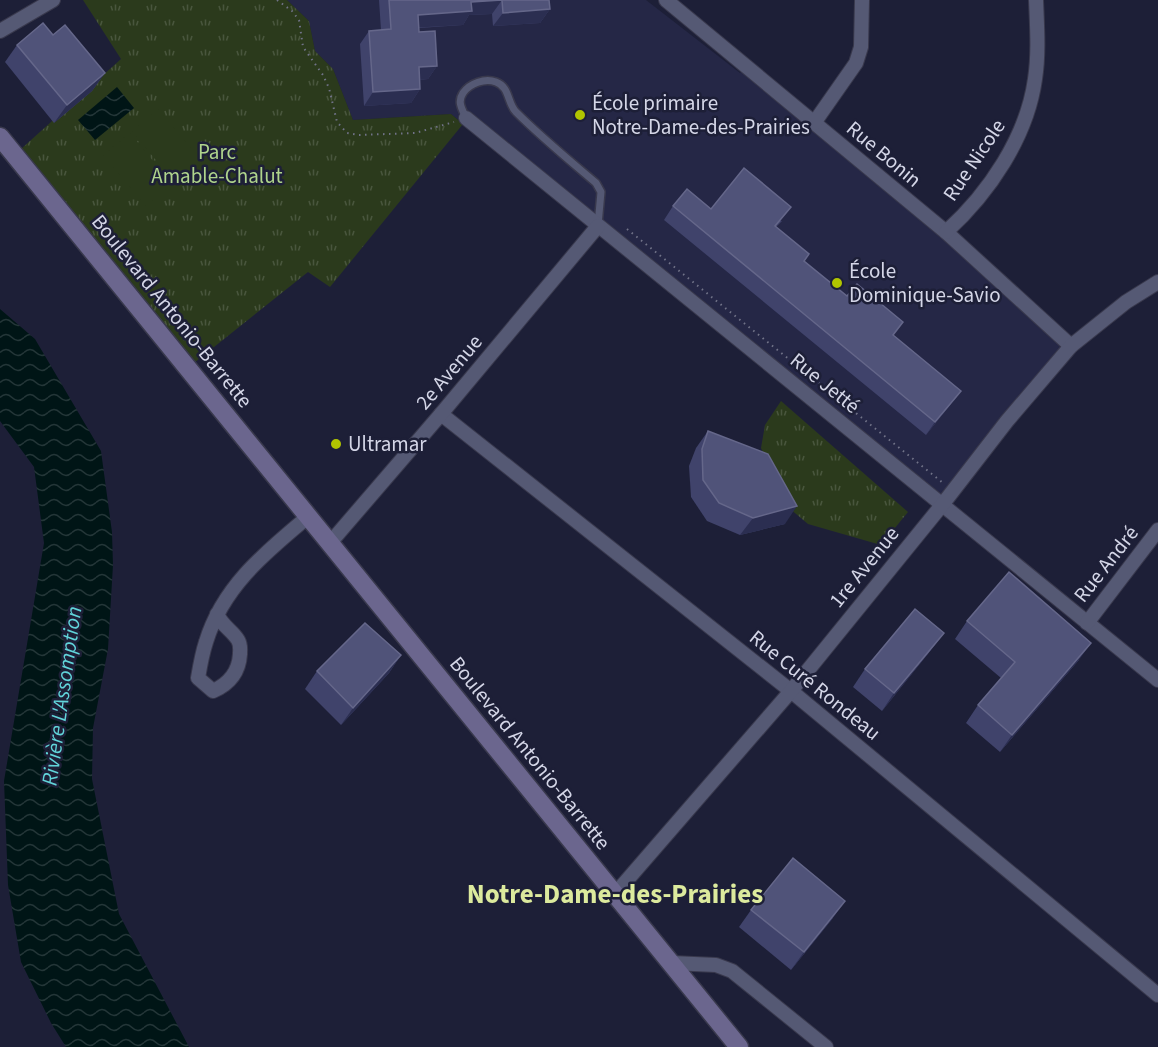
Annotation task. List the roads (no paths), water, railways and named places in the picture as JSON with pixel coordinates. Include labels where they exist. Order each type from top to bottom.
[{"type":"street","points":[[0,32],[53,0]]},
{"type":"street","name":"Rue Bonin","points":[[666,0],[946,232],[1071,346]]},
{"type":"street","points":[[814,123],[856,63],[861,47],[862,0]]},
{"type":"street","name":"Rue Nicole","points":[[946,232],[968,212],[1000,166],[1023,127],[1035,80],[1038,42],[1036,0]]},
{"type":"street","name":"Rue Jetté","points":[[466,118],[1158,680]]},
{"type":"street","name":"Boulevard Antonio-Barrette","points":[[3,146],[309,516],[739,1047]]},
{"type":"street","name":"2e Avenue","points":[[330,543],[598,226]]},
{"type":"street","name":"1re Avenue","points":[[615,894],[790,691],[942,505],[1007,421],[1071,346],[1126,302],[1158,282]]},
{"type":"street","name":"Rue Curé Rondeau","points":[[441,414],[790,691],[1158,995]]},
{"type":"street","points":[[217,614],[220,622],[241,645],[240,665],[221,688],[213,691],[198,678],[206,642],[217,614],[236,583],[256,560],[309,516]]},
{"type":"street","name":"Rue André","points":[[1087,623],[1158,530]]},
{"type":"street","points":[[672,963],[716,965],[732,971],[826,1047]]},
{"type":"lane","points":[[466,118],[460,105],[460,98],[465,89],[475,83],[490,81],[506,89],[513,110],[596,183],[601,192],[598,226]]},
{"type":"water","points":[[117,87],[134,108],[95,140],[78,120]]},
{"type":"water","name":"Rivière L'Assomption","points":[[0,309],[35,339],[101,451],[112,532],[113,565],[108,649],[93,728],[92,779],[119,914],[189,1047],[66,1047],[51,1023],[21,962],[8,885],[4,781],[44,543],[34,467],[0,421]]},
{"type":"place","name":"École primaire Notre-Dame-des-Prairies","points":[[580,115]]},
{"type":"place","name":"École Dominique-Savio","points":[[837,283]]},
{"type":"place","name":"Ultramar","points":[[336,444]]},
{"type":"district","name":"Notre-Dame-des-Prairies","points":[[615,894]]},
{"type":"park label","name":"Parc Amable-Chalut","points":[[217,164]]}]
